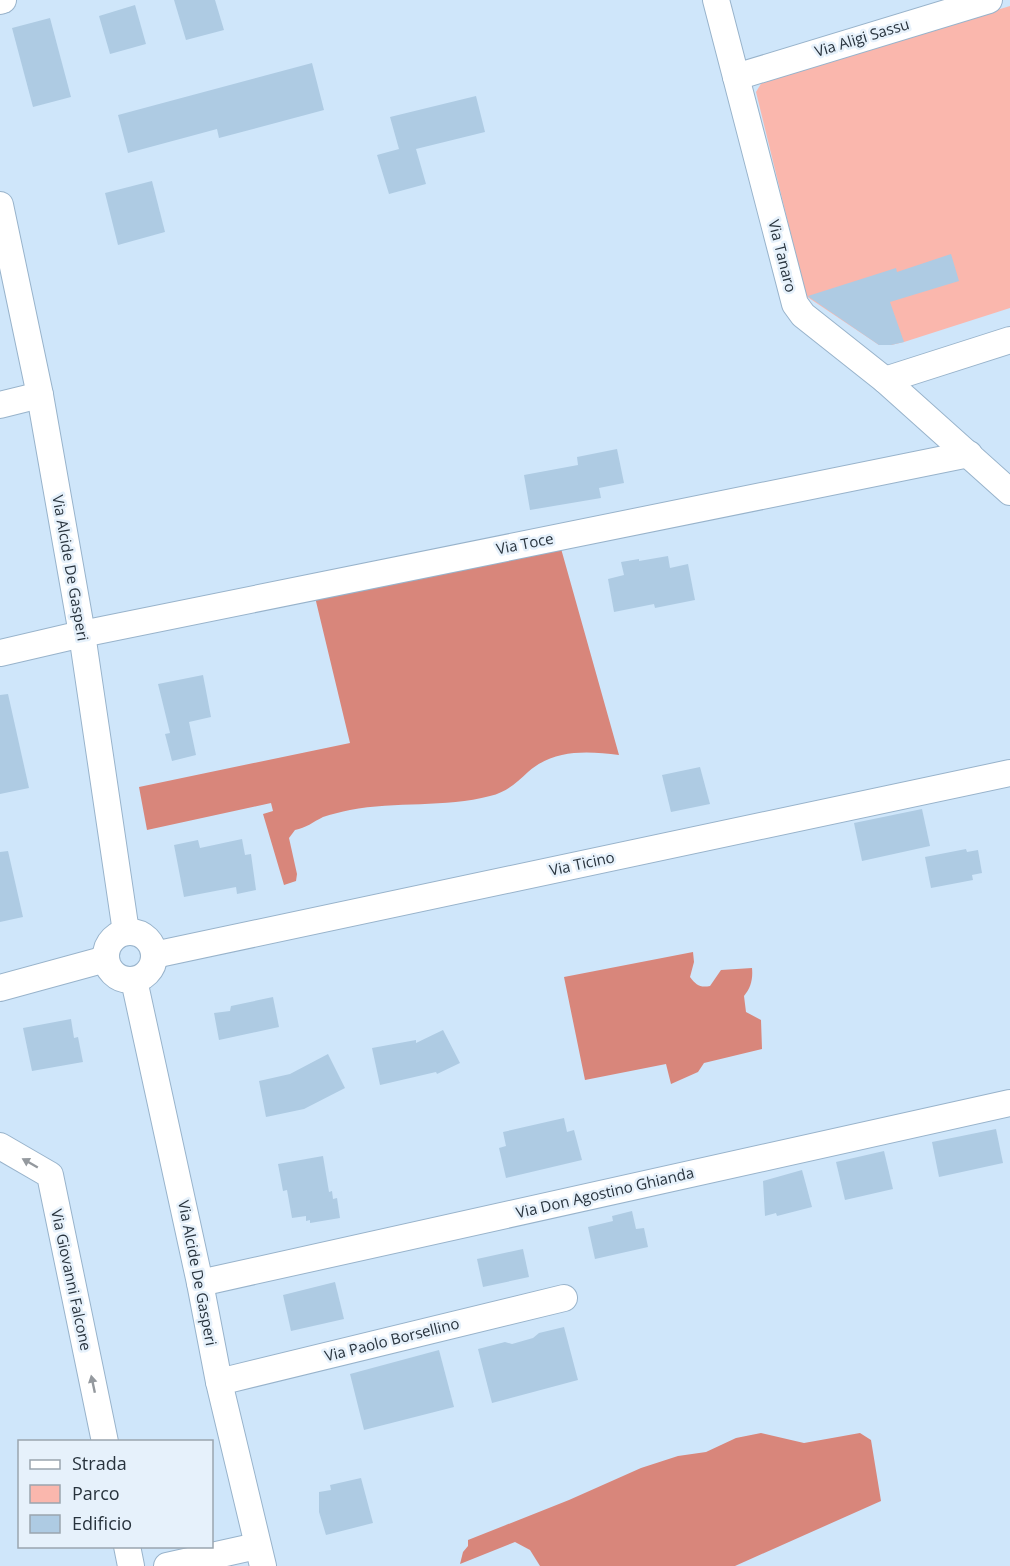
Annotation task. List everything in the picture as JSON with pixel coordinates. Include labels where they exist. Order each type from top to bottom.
[{"type":"street","name":"Via Tanaro","points":[[716,0],[795,304],[803,315],[885,380],[1010,492]]},
{"type":"street","name":"Via Aligi Sassu","points":[[736,77],[989,0]]},
{"type":"street","name":"Via Alcide De Gasperi","points":[[0,205],[40,395],[82,634],[126,932]]},
{"type":"street","points":[[885,380],[1010,340]]},
{"type":"street","points":[[0,405],[40,395]]},
{"type":"street","name":"Via Toce","points":[[0,653],[82,634],[969,454]]},
{"type":"street","name":"Via Ticino","points":[[154,955],[1010,773]]},
{"type":"street","points":[[126,932],[142,935],[153,948],[154,955],[151,968],[141,978],[134,980],[126,980],[112,973],[106,958],[109,944],[119,934],[126,932]]},
{"type":"street","points":[[0,988],[106,958]]},
{"type":"street","name":"Via Alcide De Gasperi","points":[[134,980],[200,1283],[219,1382],[260,1556]]},
{"type":"street","name":"Via Don Agostino Ghianda","points":[[200,1283],[1010,1103]]},
{"type":"street","name":"Via Giovanni Falcone","points":[[0,1146],[50,1175],[105,1440]]},
{"type":"street","name":"Via Paolo Borsellino","points":[[219,1382],[564,1298]]},
{"type":"street","points":[[127,1548],[131,1566]]},
{"type":"street","points":[[167,1566],[260,1556]]},
{"type":"green space","points":[[1010,6],[1010,308],[904,342],[879,345],[806,296],[756,92],[762,82]]},
{"type":"shaded area","points":[[560,545],[619,755],[571,753],[560,755],[538,765],[511,787],[473,800],[367,807],[323,817],[295,830],[289,838],[297,874],[296,881],[284,885],[263,814],[273,811],[271,803],[147,830],[139,787],[350,743],[314,593]]},
{"type":"shaded area","points":[[693,952],[694,962],[690,977],[696,984],[704,987],[710,986],[721,970],[752,968],[751,983],[744,996],[746,1012],[761,1020],[762,1049],[704,1063],[698,1072],[671,1084],[666,1064],[585,1080],[564,977]]},
{"type":"shaded area","points":[[761,1433],[804,1443],[860,1433],[871,1440],[881,1501],[735,1566],[540,1566],[530,1550],[515,1542],[460,1564],[463,1552],[468,1546],[468,1540],[569,1500],[641,1468],[678,1456],[706,1452],[736,1438]]},
{"type":"building","points":[[174,0],[215,0],[224,30],[186,40]]},
{"type":"building","points":[[135,5],[146,44],[110,54],[99,16]]},
{"type":"building","points":[[50,18],[71,97],[33,107],[12,28]]},
{"type":"building","points":[[312,63],[324,110],[219,138],[217,129],[128,153],[118,115]]},
{"type":"building","points":[[476,96],[485,132],[416,149],[426,184],[389,194],[377,155],[399,149],[390,117]]},
{"type":"building","points":[[152,181],[165,232],[118,245],[105,193]]},
{"type":"building","points":[[951,254],[959,281],[890,302],[904,342],[879,345],[808,296],[896,268],[897,272]]},
{"type":"building","points":[[617,449],[624,483],[599,488],[601,498],[530,510],[524,475],[578,465],[577,457]]},
{"type":"building","points":[[668,556],[670,568],[688,564],[695,600],[655,608],[654,604],[614,612],[608,579],[624,575],[621,562]]},
{"type":"building","points":[[203,675],[211,717],[189,722],[196,755],[172,761],[165,734],[170,733],[158,684]]},
{"type":"building","points":[[8,694],[29,788],[0,794],[0,695]]},
{"type":"building","points":[[700,767],[710,804],[671,812],[662,775]]},
{"type":"building","points":[[922,809],[930,846],[862,861],[854,823]]},
{"type":"building","points":[[242,839],[245,855],[251,854],[256,890],[237,894],[236,887],[184,897],[174,845],[198,840],[200,848]]},
{"type":"building","points":[[966,849],[967,852],[978,850],[982,873],[972,875],[973,880],[931,888],[925,857]]},
{"type":"building","points":[[8,851],[23,917],[0,922],[0,852]]},
{"type":"building","points":[[273,997],[279,1027],[219,1040],[214,1013],[230,1011],[231,1006]]},
{"type":"building","points":[[71,1019],[74,1038],[78,1037],[83,1062],[32,1071],[23,1028]]},
{"type":"building","points":[[443,1030],[460,1063],[437,1074],[436,1072],[380,1085],[372,1048],[416,1040],[416,1043]]},
{"type":"building","points":[[328,1054],[345,1088],[304,1109],[266,1117],[259,1081],[290,1074]]},
{"type":"building","points":[[564,1118],[567,1132],[574,1130],[582,1160],[506,1178],[499,1148],[506,1146],[503,1132]]},
{"type":"building","points":[[996,1129],[1003,1163],[939,1177],[932,1142]]},
{"type":"building","points":[[884,1151],[893,1189],[845,1200],[836,1162]]},
{"type":"building","points":[[323,1156],[329,1192],[332,1191],[333,1199],[337,1198],[340,1218],[310,1223],[310,1220],[306,1221],[306,1216],[292,1218],[287,1190],[283,1191],[278,1164]]},
{"type":"building","points":[[802,1170],[812,1207],[777,1216],[776,1213],[765,1216],[763,1181]]},
{"type":"building","points":[[632,1211],[636,1229],[644,1228],[648,1247],[595,1259],[588,1227],[613,1221],[612,1216]]},
{"type":"building","points":[[523,1249],[529,1277],[483,1287],[477,1259]]},
{"type":"building","points":[[335,1282],[344,1319],[291,1331],[283,1295]]},
{"type":"building","points":[[564,1327],[578,1380],[492,1403],[478,1349],[505,1342],[512,1344],[533,1338],[539,1333]]},
{"type":"building","points":[[439,1350],[454,1407],[364,1430],[350,1374]]},
{"type":"building","points":[[361,1478],[373,1523],[326,1535],[319,1512],[319,1492],[331,1490],[330,1485]]}]
